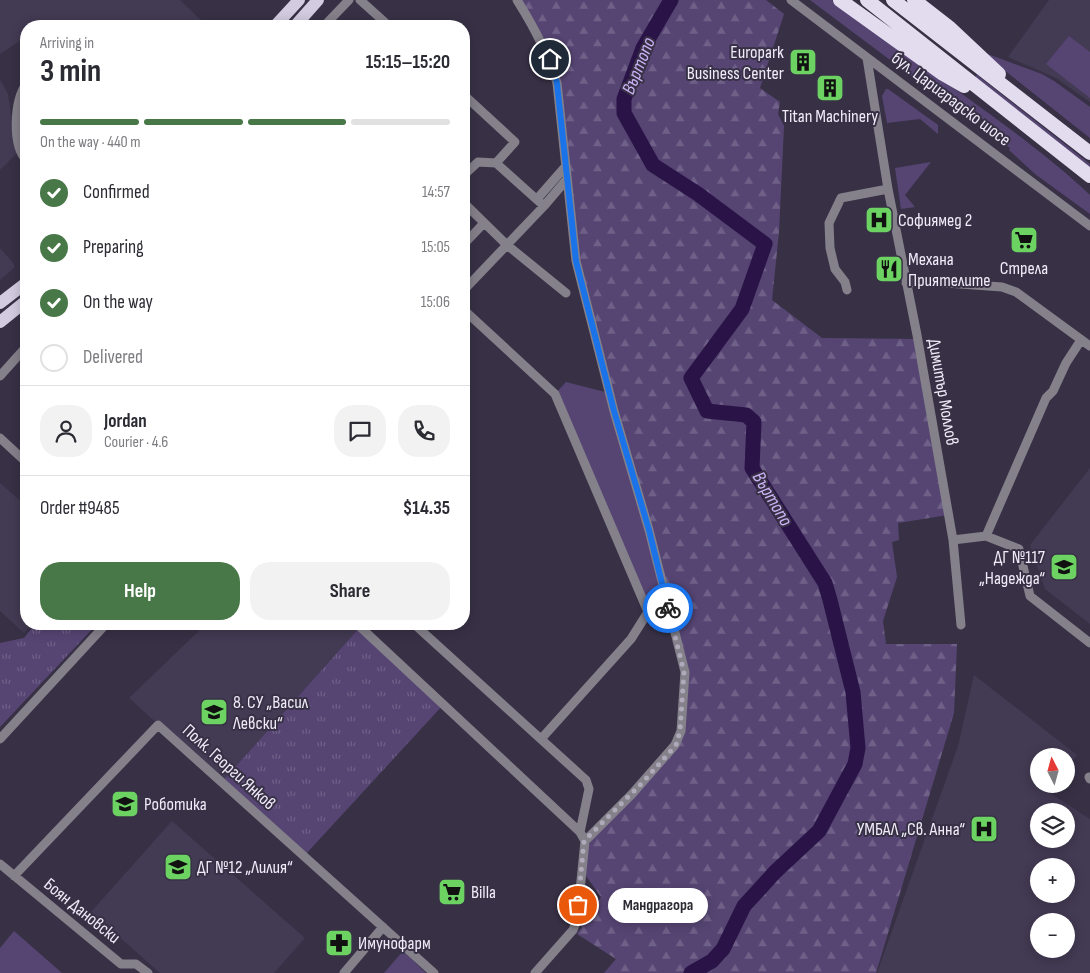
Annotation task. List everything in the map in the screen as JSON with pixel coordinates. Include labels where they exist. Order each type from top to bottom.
[{"type":"highway","points":[[840,0],[943,74],[1004,109]]},
{"type":"highway","name":"бул. Цариградско шосе","points":[[867,0],[1090,176]]},
{"type":"highway","points":[[893,0],[1090,153]]},
{"type":"highway","points":[[914,0],[950,28],[994,67],[1022,101]]},
{"type":"highway","points":[[1076,165],[1090,180]]},
{"type":"main road","points":[[281,20],[299,0]]},
{"type":"main road","points":[[300,20],[318,0]]},
{"type":"main road","points":[[0,303],[20,288]]},
{"type":"main road","points":[[0,322],[20,307]]},
{"type":"street","points":[[330,20],[349,0]]},
{"type":"street","points":[[518,0],[545,50],[557,83],[576,261],[612,402],[649,530],[684,672],[680,731],[676,745],[632,794],[584,841]]},
{"type":"street","name":"бул. Цариградско шосе","points":[[790,0],[1090,226]]},
{"type":"street","points":[[367,2],[384,20]]},
{"type":"street","name":"Димитър Моллов","points":[[867,58],[888,189],[953,540],[961,625]]},
{"type":"street","points":[[20,98],[17,110],[20,150]]},
{"type":"street","points":[[470,101],[515,142],[496,163]]},
{"type":"street","points":[[470,169],[478,162],[496,163],[540,202]]},
{"type":"street","points":[[470,284],[507,245],[566,166]]},
{"type":"street","points":[[540,202],[567,179]]},
{"type":"street","points":[[847,290],[835,269],[830,248],[829,223],[841,198],[888,189]]},
{"type":"street","points":[[470,209],[507,245],[566,294]]},
{"type":"street","points":[[470,238],[484,223]]},
{"type":"street","points":[[906,283],[933,282],[1002,287],[1016,292],[1090,346]]},
{"type":"street","points":[[470,316],[555,394],[648,612]]},
{"type":"street","points":[[986,536],[1046,398],[1053,391],[1066,363],[1081,340]]},
{"type":"street","points":[[0,376],[20,354]]},
{"type":"street","points":[[0,438],[20,456]]},
{"type":"street","points":[[953,540],[986,536],[1019,549],[1030,596],[1090,643]]},
{"type":"street","points":[[541,739],[631,639],[648,612],[668,608]]},
{"type":"street","points":[[0,739],[100,630]]},
{"type":"street","points":[[365,630],[580,832],[584,841],[577,920],[573,930],[535,973]]},
{"type":"street","points":[[421,630],[586,780],[589,789],[580,832]]},
{"type":"street","name":"Полк. Георги Янков","points":[[14,876],[158,725],[434,973]]},
{"type":"street","name":"Боян Дановски","points":[[0,864],[121,964],[136,964],[148,973]]},
{"type":"street","points":[[344,973],[383,927]]},
{"type":"shaded area","points":[[0,0],[180,0],[201,20],[20,20],[20,41],[0,54]]},
{"type":"shaded area","points":[[1049,0],[1090,0],[1090,102],[1056,78],[1008,57]]},
{"type":"shaded area","points":[[0,80],[8,94],[17,153],[0,170]]},
{"type":"shaded area","points":[[0,248],[14,264],[14,268],[0,280]]},
{"type":"shaded area","name":"ДГ №117 „Надежда“","points":[[1090,468],[1090,624],[1045,589],[1030,545]]},
{"type":"shaded area","points":[[0,483],[20,501],[20,629],[0,611]]},
{"type":"shaded area","name":"8. СУ „Васил Левски“","points":[[200,630],[357,630],[222,782],[129,698]]},
{"type":"shaded area","name":"УМБАЛ „Св. Анна“","points":[[974,675],[1068,748],[1030,748],[1030,793],[1050,793],[1065,803],[1030,803],[1030,848],[1075,848],[1075,809],[1090,819],[1090,973],[877,973],[958,746]]},
{"type":"shaded area","name":"ДГ №12 „Лилия“","points":[[172,821],[305,938],[274,973],[160,973],[91,912]]},
{"type":"green space","points":[[517,0],[766,0],[784,14],[760,88],[780,102],[778,114],[784,126],[779,232],[772,300],[822,338],[917,339],[948,515],[898,523],[899,540],[892,542],[897,577],[883,621],[886,644],[957,644],[954,713],[876,973],[604,973],[616,959],[577,934],[601,897],[584,873],[584,855],[592,839],[634,794],[681,731],[685,672],[576,261],[557,83]]},
{"type":"green space","points":[[810,0],[832,0],[1014,132],[1090,195],[1090,214],[1035,174],[1009,150],[1010,148],[989,132],[993,127],[974,113],[970,118],[957,110]]},
{"type":"green space","points":[[1069,36],[1090,52],[1090,98],[1046,64]]},
{"type":"green space","points":[[985,53],[1042,74],[1090,107],[1090,138],[990,59]]},
{"type":"green space","points":[[977,75],[1090,164],[1090,167],[975,77]]},
{"type":"green space","points":[[886,89],[938,125],[938,134],[920,119],[887,123],[882,96]]},
{"type":"green space","points":[[931,162],[905,195],[915,207],[901,209],[895,168]]},
{"type":"green space","points":[[566,382],[609,393],[668,608],[648,612],[555,394]]},
{"type":"green space","points":[[30,630],[91,630],[0,727],[0,643],[24,638]]},
{"type":"green space","points":[[357,630],[363,630],[443,705],[304,856],[222,782]]},
{"type":"green space","points":[[14,931],[62,973],[0,973],[0,948]]},
{"type":"green space","points":[[403,951],[426,973],[384,973]]},
{"type":"waterway","name":"Въртопо","points":[[671,0],[643,48],[624,99],[624,113],[653,165],[698,194],[765,244],[742,309],[691,378],[707,411],[746,415],[754,422],[752,468],[825,583],[853,692],[858,748],[855,764],[819,831],[775,872],[744,906],[723,949],[712,961],[691,973]]},
{"type":"way so far","points":[[578,905],[584,841],[632,794],[676,745],[680,731],[684,672],[668,608]]},
{"type":"place","name":"Europark Business Center","points":[[803,62]]},
{"type":"place","name":"Titan Machinery","points":[[830,88]]},
{"type":"place","name":"Софиямед 2","points":[[879,220]]},
{"type":"place","name":"Стрела","points":[[1024,240]]},
{"type":"place","name":"Механа Приятелите","points":[[889,269]]},
{"type":"place","name":"ДГ №117 „Надежда“","points":[[1064,567]]},
{"type":"place","name":"8. СУ „Васил Левски“","points":[[214,712]]},
{"type":"place","name":"Роботика","points":[[125,804]]},
{"type":"place","name":"УМБАЛ „Св. Анна“","points":[[984,829]]},
{"type":"place","name":"ДГ №12 „Лилия“","points":[[178,867]]},
{"type":"place","name":"Billa","points":[[452,892]]},
{"type":"place","name":"Мандрагора","points":[[578,905]]},
{"type":"place","name":"Имунофарм","points":[[339,943]]},
{"type":"route","points":[[550,59],[557,83],[576,261],[614,411],[649,530],[668,608]]}]
